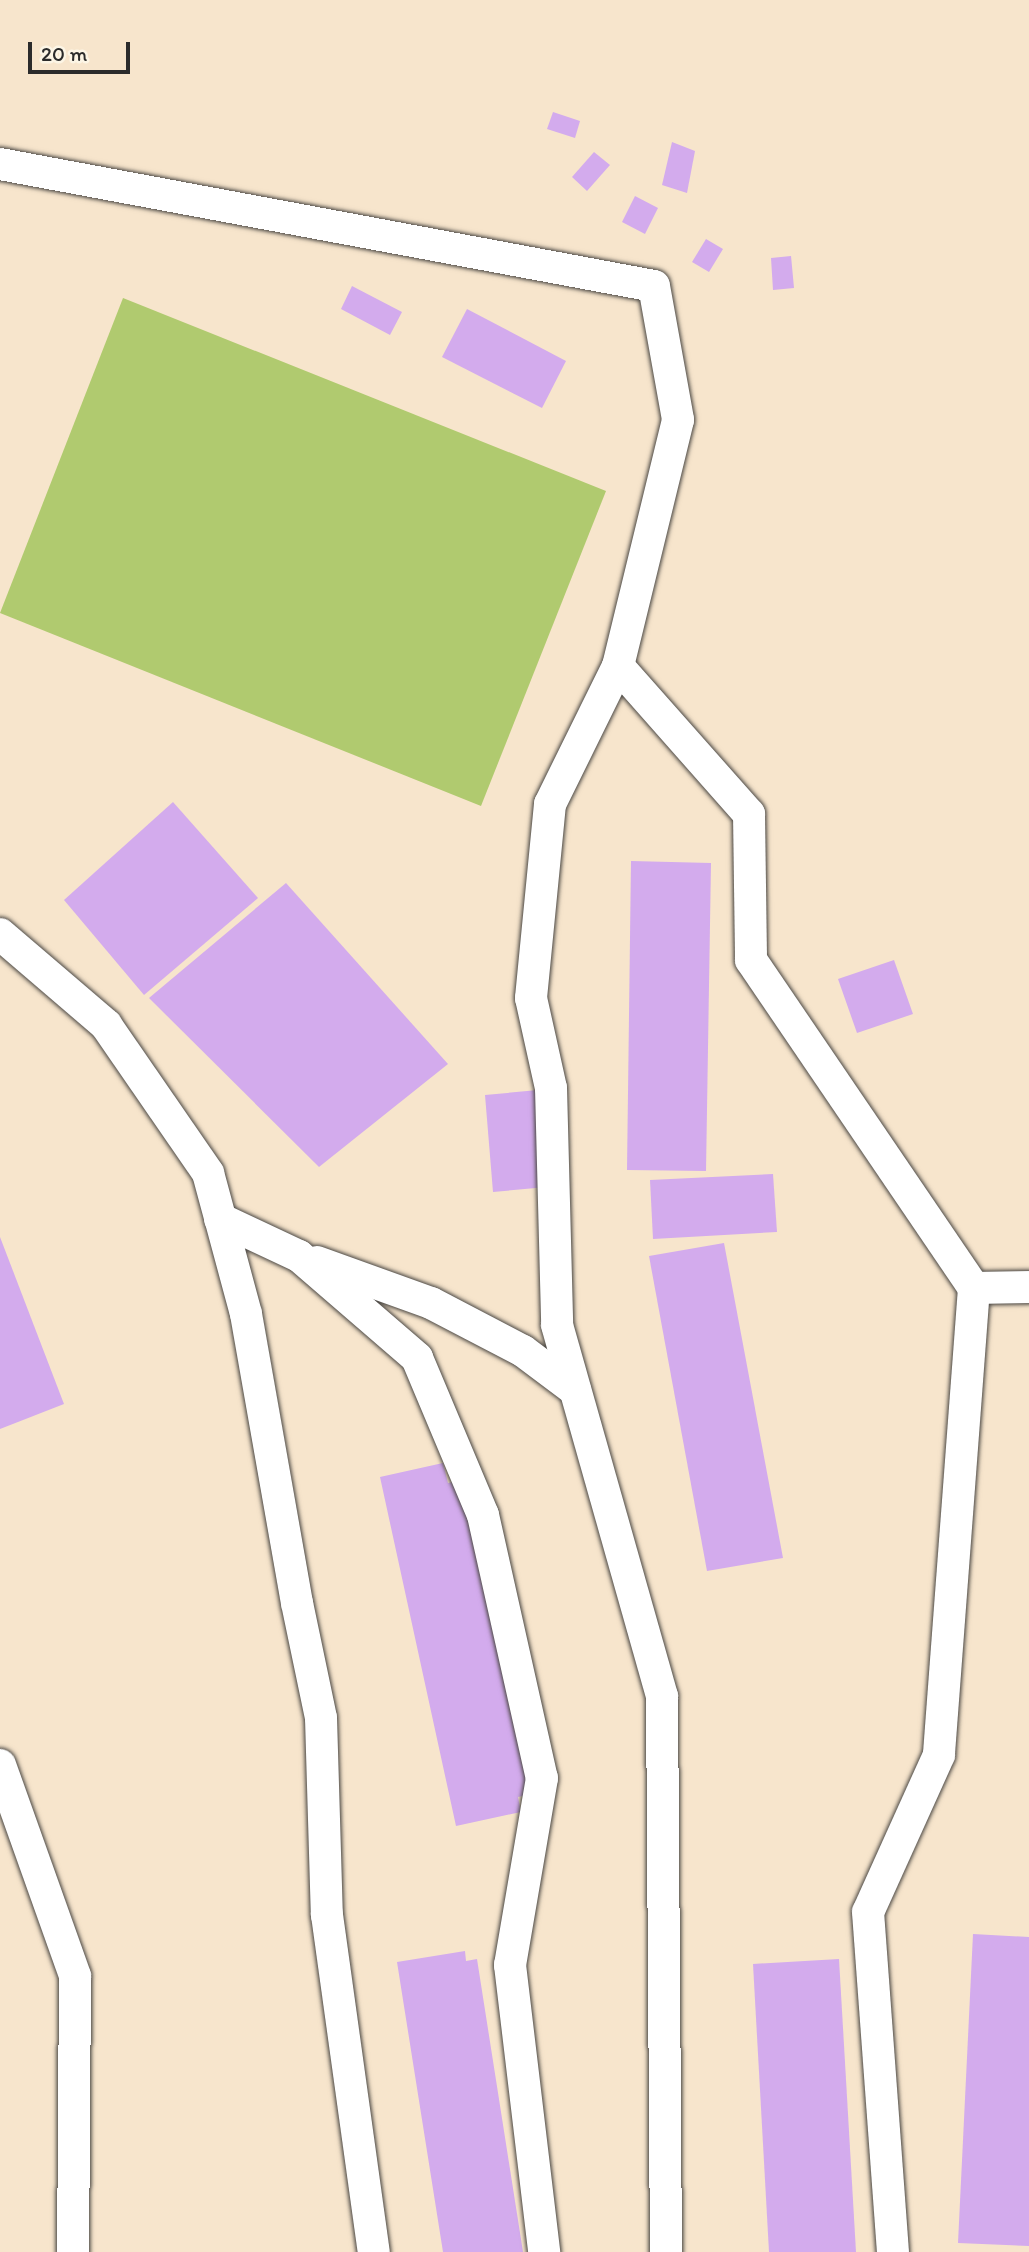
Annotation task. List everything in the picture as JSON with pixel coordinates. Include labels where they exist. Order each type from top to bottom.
[{"type":"street","points":[[0,164],[654,286],[678,420],[618,666],[550,804],[531,998],[551,1088],[557,1325],[662,1696],[666,2252]]},
{"type":"street","points":[[618,666],[749,814],[751,960],[974,1287],[939,1755],[868,1912],[893,2252]]},
{"type":"street","points":[[0,934],[106,1025],[208,1173],[246,1314],[297,1604],[321,1718],[327,1915],[374,2252]]},
{"type":"street","points":[[220,1219],[299,1256],[431,1303],[523,1351],[576,1390]]},
{"type":"street","points":[[299,1256],[417,1358],[483,1515],[542,1778],[510,1965],[544,2252]]},
{"type":"street","points":[[974,1287],[1029,1287]]},
{"type":"street","points":[[0,1765],[75,1976],[73,2252]]},
{"type":"green space","points":[[123,298],[606,491],[481,806],[0,613]]},
{"type":"building","points":[[553,112],[580,121],[575,138],[547,129]]},
{"type":"building","points":[[672,142],[695,151],[687,193],[662,185]]},
{"type":"building","points":[[594,152],[610,165],[587,191],[572,177]]},
{"type":"building","points":[[635,196],[658,208],[645,234],[622,222]]},
{"type":"building","points":[[706,239],[723,249],[709,272],[692,262]]},
{"type":"building","points":[[791,256],[794,288],[773,290],[771,258]]},
{"type":"building","points":[[352,286],[402,312],[390,335],[341,309]]},
{"type":"building","points":[[467,309],[566,361],[542,408],[442,357]]},
{"type":"building","points":[[173,802],[258,898],[144,995],[64,900]]},
{"type":"building","points":[[631,861],[711,863],[706,1171],[627,1170]]},
{"type":"building","points":[[286,883],[448,1064],[319,1167],[149,998]]},
{"type":"building","points":[[894,960],[913,1014],[857,1033],[838,979]]},
{"type":"building","points":[[538,1090],[547,1187],[493,1192],[485,1095]]},
{"type":"building","points":[[773,1174],[777,1232],[653,1239],[650,1180]]},
{"type":"building","points":[[0,1237],[64,1404],[0,1429]]},
{"type":"building","points":[[724,1243],[783,1558],[707,1571],[649,1256]]},
{"type":"building","points":[[443,1463],[448,1483],[463,1480],[531,1794],[518,1797],[521,1812],[456,1826],[380,1477]]},
{"type":"building","points":[[973,1934],[1029,1937],[1029,2246],[958,2243]]},
{"type":"building","points":[[465,1951],[466,1961],[477,1959],[523,2252],[443,2252],[397,1962]]},
{"type":"building","points":[[839,1959],[856,2252],[769,2252],[753,1964]]}]
